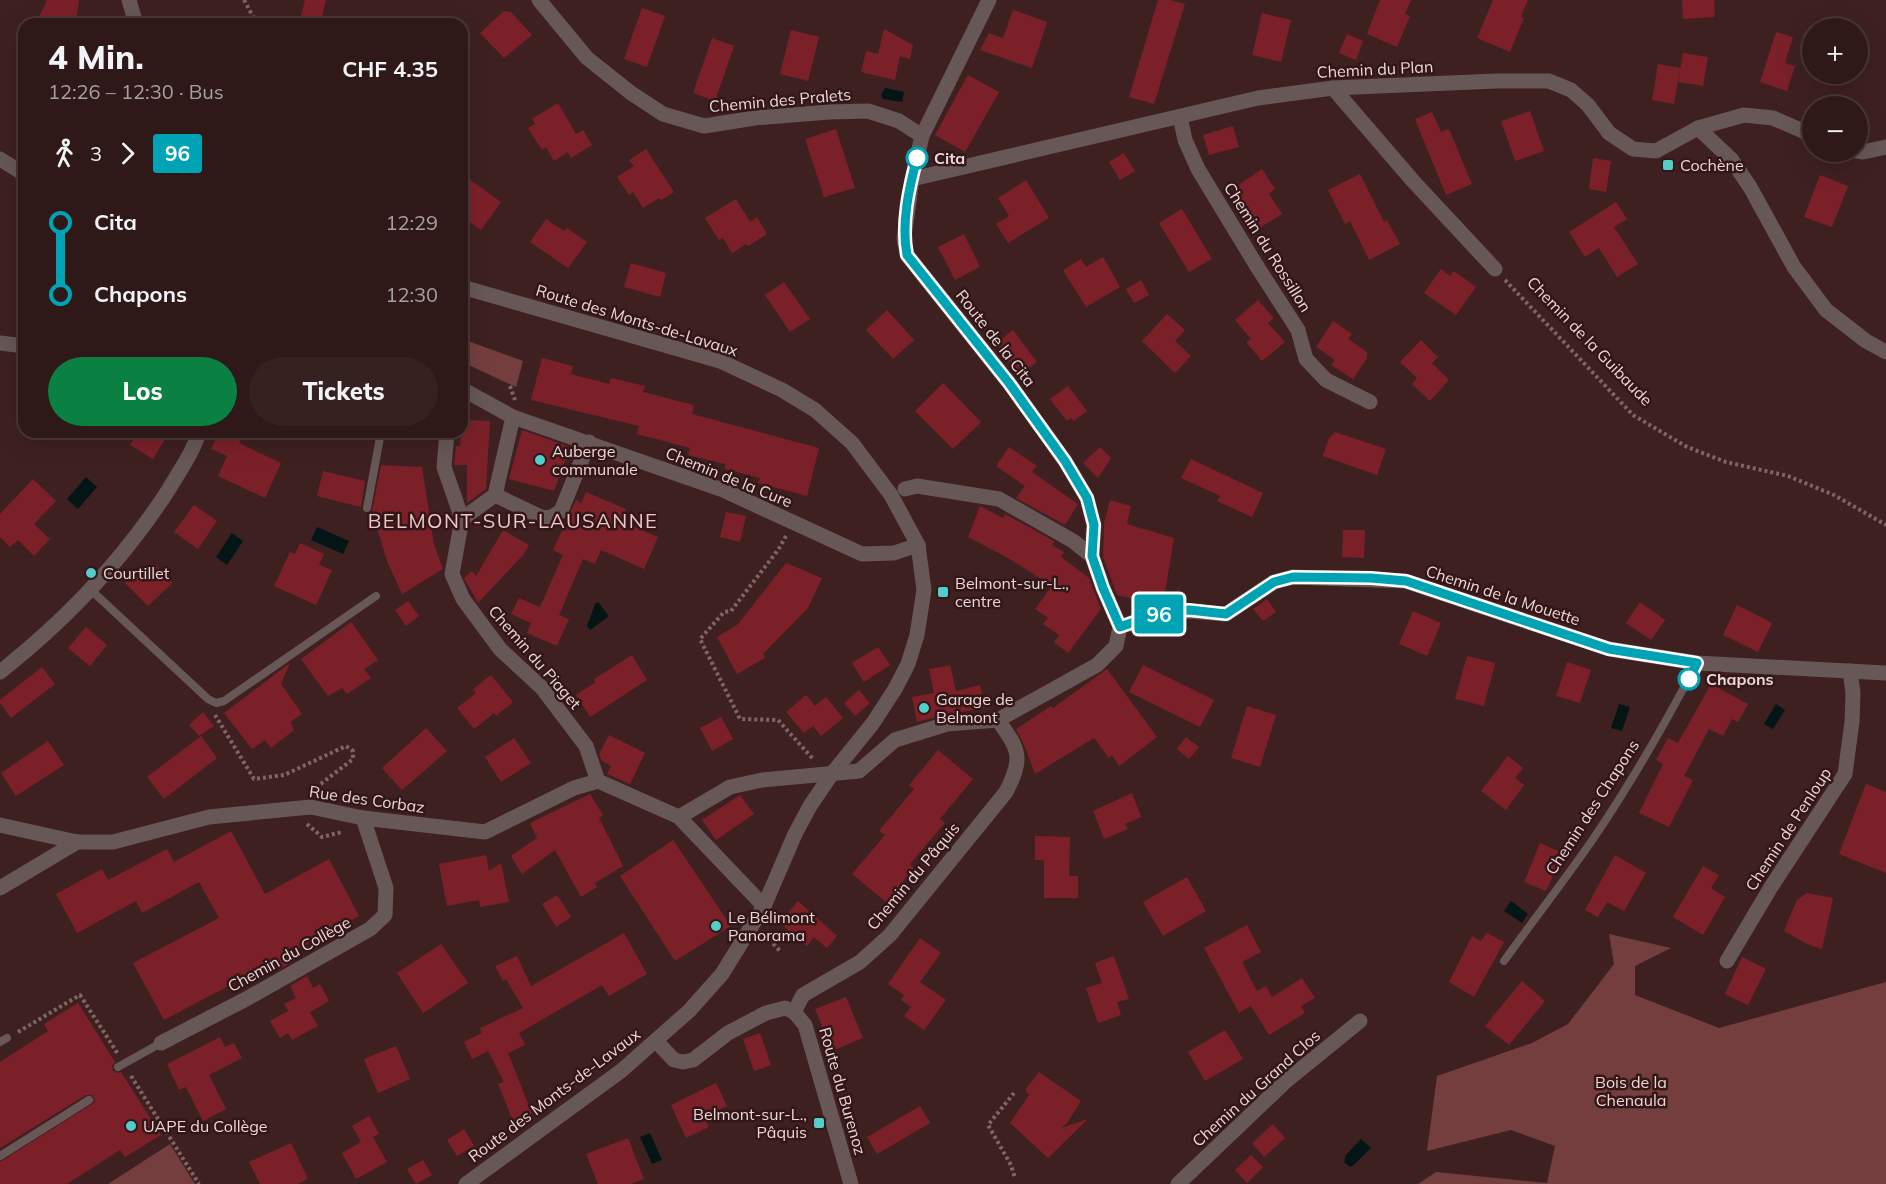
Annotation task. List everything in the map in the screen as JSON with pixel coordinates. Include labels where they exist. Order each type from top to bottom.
[{"type":"street","points":[[129,0],[134,18]]},
{"type":"street","name":"Chemin des Pralets","points":[[539,0],[586,58],[663,114],[704,126],[755,118],[868,111],[899,121],[922,136]]},
{"type":"street","name":"Route de la Cita","points":[[989,0],[922,136],[912,179],[904,238],[907,255],[1009,383],[1065,461],[1087,498],[1094,525],[1092,556]]},
{"type":"street","name":"Chemin du Plan","points":[[912,179],[1258,98],[1333,88],[1549,81],[1571,90],[1588,105],[1609,133],[1633,149],[1656,151],[1698,128],[1744,115],[1773,118],[1802,131]]},
{"type":"street","points":[[1333,88],[1413,181],[1495,269]]},
{"type":"street","name":"Chemin du Rossillon","points":[[1180,117],[1185,140],[1198,169],[1298,330],[1306,359],[1326,380],[1370,402]]},
{"type":"street","points":[[1698,128],[1731,159],[1750,187],[1794,267],[1826,310],[1866,341],[1886,352]]},
{"type":"street","points":[[1868,151],[1886,147]]},
{"type":"street","points":[[0,159],[18,170]]},
{"type":"street","name":"Route des Monts-de-Lavaux","points":[[466,1184],[621,1071],[689,1011],[722,974],[764,906],[795,834],[810,806],[831,775],[873,723],[895,689],[908,664],[917,635],[924,590],[918,545],[891,495],[852,443],[815,410],[782,390],[720,361],[468,289]]},
{"type":"street","points":[[0,343],[18,345]]},
{"type":"street","name":"Chemin de la Cure","points":[[468,391],[589,442],[723,490],[862,554],[894,553],[918,545]]},
{"type":"street","points":[[446,438],[444,467],[462,519],[495,495],[513,410]]},
{"type":"street","points":[[0,672],[91,590],[148,521],[194,448],[197,438]]},
{"type":"street","points":[[495,495],[543,518],[552,517],[561,511],[589,442]]},
{"type":"street","points":[[679,817],[730,787],[762,780],[859,771],[895,740],[947,724],[998,720],[1097,665],[1116,646],[1120,627],[1092,556],[1073,541],[999,499],[917,486],[905,489]]},
{"type":"street","name":"Chemin du Piaget","points":[[462,519],[452,574],[463,599],[500,649],[542,688],[586,746],[598,781]]},
{"type":"street","name":"Chemin de la Mouette","points":[[1120,627],[1156,614],[1189,610],[1226,614],[1274,582],[1293,577],[1371,578],[1406,581],[1609,649],[1697,663],[1886,673]]},
{"type":"street","name":"Chemin de Penloup","points":[[1727,961],[1771,887],[1845,774],[1852,722],[1853,693],[1850,671]]},
{"type":"street","name":"Chemin du Pâquis","points":[[794,1012],[803,995],[860,962],[890,935],[1006,792],[1017,765],[1016,746],[998,720]]},
{"type":"street","points":[[598,781],[679,817],[764,906]]},
{"type":"street","name":"Rue des Corbaz","points":[[0,825],[77,842],[113,842],[209,817],[311,807],[364,822],[485,832],[574,788],[598,781]]},
{"type":"street","name":"Chemin du Collège","points":[[161,1043],[248,998],[370,929],[385,915],[387,888],[364,822]]},
{"type":"street","points":[[0,888],[77,842]]},
{"type":"street","points":[[656,1041],[674,1060],[683,1062],[693,1060],[728,1033],[766,1013],[785,1008],[794,1012]]},
{"type":"street","name":"Route du Burenoz","points":[[794,1012],[806,1025],[851,1184]]},
{"type":"street","name":"Chemin du Grand Clos","points":[[1178,1184],[1285,1082],[1360,1021]]},
{"type":"lane","points":[[367,508],[380,438]]},
{"type":"lane","points":[[91,590],[208,699],[216,703],[224,701],[376,596]]},
{"type":"lane","name":"Chemin des Chapons","points":[[1503,961],[1616,803],[1673,710],[1697,663]]},
{"type":"lane","name":"Chemin du Collège","points":[[118,1067],[161,1043]]},
{"type":"lane","points":[[0,1156],[90,1100]]},
{"type":"path","points":[[244,0],[254,18]]},
{"type":"path","name":"Chemin de la Guibaude","points":[[1495,269],[1633,415],[1687,447],[1726,462],[1788,476],[1834,495],[1886,525]]},
{"type":"path","points":[[510,386],[515,398],[513,410]]},
{"type":"path","points":[[788,533],[730,611],[723,612],[700,639],[740,719],[778,720],[819,765]]},
{"type":"path","points":[[216,703],[215,717],[254,779],[284,775],[346,746],[353,751],[353,759],[310,792],[311,807]]},
{"type":"path","points":[[297,825],[307,824],[322,837],[364,822]]},
{"type":"path","points":[[763,933],[781,952]]},
{"type":"path","points":[[4,1040],[80,995]]},
{"type":"path","points":[[1014,1093],[988,1125],[1011,1165],[1015,1178]]},
{"type":"path","points":[[168,1136],[199,1184]]},
{"type":"green space","points":[[468,341],[523,361],[516,387],[468,365]]},
{"type":"green space","name":"Bois de la Chenaula","points":[[1609,934],[1671,948],[1635,966],[1635,995],[1719,1028],[1886,982],[1886,1184],[1418,1184],[1436,1172],[1547,1183],[1555,1146],[1511,1130],[1427,1151],[1437,1076],[1532,1043],[1568,1024],[1614,964]]},
{"type":"green space","points":[[170,1144],[195,1184],[108,1184]]},
{"type":"shaded area","points":[[885,88],[904,92],[902,102],[883,99],[881,95]]},
{"type":"shaded area","points":[[86,477],[97,487],[78,509],[67,499]]},
{"type":"shaded area","points":[[317,527],[349,541],[343,554],[311,540]]},
{"type":"shaded area","points":[[232,533],[243,541],[227,565],[216,557]]},
{"type":"shaded area","points":[[598,602],[609,616],[590,630],[587,626],[595,604]]},
{"type":"shaded area","points":[[1619,704],[1630,707],[1622,731],[1611,728]]},
{"type":"shaded area","points":[[1776,704],[1785,710],[1773,729],[1764,724]]},
{"type":"shaded area","points":[[1511,901],[1528,914],[1522,923],[1504,911]]},
{"type":"shaded area","points":[[650,1133],[662,1160],[652,1164],[640,1137]]},
{"type":"shaded area","points":[[1361,1139],[1371,1148],[1350,1167],[1344,1162],[1346,1155]]},
{"type":"building","points":[[47,0],[79,0],[77,18],[39,18]]},
{"type":"building","points":[[305,0],[326,0],[322,18],[300,18]]},
{"type":"building","points":[[1158,0],[1185,4],[1154,104],[1129,97]]},
{"type":"building","points":[[1380,0],[1411,0],[1405,14],[1410,16],[1397,47],[1367,34]]},
{"type":"building","points":[[1493,0],[1528,0],[1521,17],[1524,18],[1510,52],[1477,38]]},
{"type":"building","points":[[1682,0],[1714,0],[1715,17],[1683,19]]},
{"type":"building","points":[[642,8],[665,16],[647,67],[624,59]]},
{"type":"building","points":[[1013,10],[1047,22],[1032,68],[980,50],[989,33],[1003,38]]},
{"type":"building","points":[[504,11],[511,12],[532,35],[504,58],[480,33]]},
{"type":"building","points":[[1262,13],[1291,20],[1281,62],[1252,55]]},
{"type":"building","points":[[884,29],[913,45],[910,59],[900,56],[895,80],[861,72],[866,51],[878,54]]},
{"type":"building","points":[[791,30],[819,37],[808,81],[780,74]]},
{"type":"building","points":[[1776,32],[1793,37],[1785,63],[1795,66],[1787,91],[1760,82]]},
{"type":"building","points":[[1347,34],[1363,41],[1356,60],[1339,53]]},
{"type":"building","points":[[712,38],[734,46],[715,101],[693,93]]},
{"type":"building","points":[[1683,53],[1708,57],[1703,86],[1678,82]]},
{"type":"building","points":[[1658,64],[1680,68],[1674,104],[1652,100]]},
{"type":"building","points":[[968,75],[999,92],[965,152],[935,135]]},
{"type":"building","points":[[558,103],[576,134],[583,130],[592,145],[571,158],[568,152],[554,161],[546,147],[542,150],[528,128],[535,124],[532,119]]},
{"type":"building","points":[[1530,111],[1544,151],[1515,161],[1501,121]]},
{"type":"building","points":[[1432,112],[1441,132],[1449,129],[1472,184],[1446,195],[1415,119]]},
{"type":"building","points":[[1233,126],[1239,147],[1209,155],[1203,135]]},
{"type":"building","points":[[836,129],[855,188],[824,197],[805,139]]},
{"type":"building","points":[[646,149],[674,192],[643,208],[633,192],[629,195],[617,177],[634,166],[629,160]]},
{"type":"building","points":[[1124,153],[1135,171],[1120,180],[1109,162]]},
{"type":"building","points":[[1593,158],[1611,161],[1606,192],[1589,189]]},
{"type":"building","points":[[1262,169],[1275,189],[1269,194],[1282,214],[1253,232],[1240,211],[1246,207],[1234,188]]},
{"type":"building","points":[[1360,174],[1384,222],[1387,220],[1400,244],[1369,260],[1350,221],[1345,224],[1328,190]]},
{"type":"building","points":[[1820,175],[1848,186],[1832,227],[1804,217]]},
{"type":"building","points":[[468,178],[501,202],[481,230],[468,220]]},
{"type":"building","points":[[1026,180],[1049,218],[1008,243],[996,224],[1009,216],[998,198]]},
{"type":"building","points":[[736,199],[750,222],[757,217],[767,234],[732,253],[723,238],[719,240],[705,218]]},
{"type":"building","points":[[1616,202],[1627,219],[1614,227],[1638,264],[1617,277],[1599,248],[1585,257],[1569,232]]},
{"type":"building","points":[[1182,209],[1212,259],[1189,272],[1159,223]]},
{"type":"building","points":[[546,219],[564,231],[567,228],[587,242],[568,268],[530,242]]},
{"type":"building","points":[[964,234],[980,267],[955,280],[938,247]]},
{"type":"building","points":[[1103,257],[1120,287],[1086,307],[1063,270],[1081,259],[1086,267]]},
{"type":"building","points":[[631,263],[666,273],[660,297],[624,287]]},
{"type":"building","points":[[1441,269],[1450,276],[1454,271],[1476,287],[1456,315],[1424,293]]},
{"type":"building","points":[[1141,280],[1149,295],[1134,303],[1126,289]]},
{"type":"building","points":[[784,282],[810,319],[790,332],[765,295]]},
{"type":"building","points":[[1258,300],[1274,318],[1268,323],[1285,342],[1262,361],[1246,342],[1251,339],[1235,320]]},
{"type":"building","points":[[887,310],[914,340],[893,359],[866,330]]},
{"type":"building","points":[[1167,314],[1185,330],[1175,341],[1191,356],[1175,373],[1142,341]]},
{"type":"building","points":[[1333,321],[1352,334],[1348,339],[1367,352],[1367,358],[1353,379],[1331,365],[1335,360],[1316,347]]},
{"type":"building","points":[[1013,330],[1037,362],[1019,375],[996,343]]},
{"type":"building","points":[[1421,340],[1438,357],[1432,363],[1449,380],[1430,401],[1412,384],[1417,378],[1400,362]]},
{"type":"building","points":[[542,358],[573,366],[571,374],[609,384],[611,378],[645,386],[643,392],[694,405],[692,414],[819,448],[807,496],[758,483],[760,478],[725,469],[725,464],[688,455],[690,448],[637,434],[639,426],[531,400]]},
{"type":"building","points":[[943,383],[981,422],[953,449],[915,411]]},
{"type":"building","points":[[1068,386],[1087,411],[1074,421],[1071,418],[1067,421],[1050,399]]},
{"type":"building","points":[[468,420],[490,421],[486,489],[467,503],[467,465],[454,465],[456,446],[460,446],[461,438],[468,438]]},
{"type":"building","name":"Auberge communale","points":[[522,430],[570,447],[554,491],[509,479]]},
{"type":"building","points":[[1335,432],[1386,449],[1377,475],[1323,456],[1329,438]]},
{"type":"building","points":[[134,438],[165,438],[153,459],[130,445]]},
{"type":"building","points":[[216,438],[242,438],[239,443],[281,463],[265,498],[218,476],[227,456],[211,449]]},
{"type":"building","points":[[1009,447],[1037,466],[1032,472],[1078,504],[1065,525],[1016,498],[1025,486],[996,466]]},
{"type":"building","points":[[1100,447],[1111,458],[1098,478],[1083,463]]},
{"type":"building","points":[[1191,459],[1263,493],[1252,517],[1217,501],[1220,496],[1181,478]]},
{"type":"building","points":[[381,465],[422,467],[434,544],[443,569],[402,594],[387,561],[372,511]]},
{"type":"building","points":[[323,471],[365,481],[361,507],[317,496]]},
{"type":"building","points":[[33,479],[56,501],[34,524],[50,539],[34,556],[18,540],[10,547],[0,537],[0,514]]},
{"type":"building","points":[[586,492],[626,509],[621,521],[658,537],[644,569],[601,550],[595,564],[583,559],[559,615],[569,619],[557,646],[527,633],[531,623],[511,614],[519,598],[540,607],[563,555],[553,550],[576,500],[581,503]]},
{"type":"building","points":[[1110,500],[1131,506],[1127,524],[1174,538],[1163,604],[1147,607],[1147,602],[1117,595],[1103,557],[1104,523]]},
{"type":"building","points":[[194,505],[217,521],[198,549],[174,532]]},
{"type":"building","points":[[980,506],[1003,518],[1005,514],[1054,541],[1052,545],[1064,552],[1061,557],[1089,578],[1101,609],[1068,653],[1054,642],[1059,635],[1043,624],[1048,618],[1035,609],[1052,586],[1008,558],[968,537]]},
{"type":"building","points":[[726,512],[746,516],[740,542],[720,537]]},
{"type":"building","points":[[503,530],[529,545],[524,554],[478,603],[464,578],[472,571],[476,576]]},
{"type":"building","points":[[1343,530],[1365,530],[1364,558],[1342,557]]},
{"type":"building","points":[[300,543],[324,554],[319,565],[332,570],[316,605],[274,586],[290,552],[295,554]]},
{"type":"building","points":[[786,563],[822,578],[808,608],[763,654],[765,658],[737,674],[717,637],[738,624]]},
{"type":"building","points":[[155,564],[172,583],[148,606],[125,583],[140,569],[144,574]]},
{"type":"building","points":[[1267,599],[1276,612],[1263,621],[1253,609]]},
{"type":"building","points":[[408,601],[419,616],[406,626],[395,610]]},
{"type":"building","points":[[1640,602],[1665,620],[1651,640],[1626,623]]},
{"type":"building","points":[[1737,605],[1772,623],[1758,652],[1723,635]]},
{"type":"building","points":[[1413,611],[1441,623],[1427,656],[1399,644]]},
{"type":"building","points":[[351,622],[378,660],[364,669],[371,678],[347,694],[342,688],[328,696],[301,659]]},
{"type":"building","points":[[86,627],[107,645],[90,666],[68,648]]},
{"type":"building","points":[[878,647],[890,665],[864,682],[852,663]]},
{"type":"building","points":[[632,655],[647,680],[590,717],[576,695],[596,682],[594,679]]},
{"type":"building","points":[[1467,656],[1495,663],[1484,706],[1455,699]]},
{"type":"building","points":[[1567,662],[1591,670],[1580,703],[1556,696]]},
{"type":"building","points":[[290,663],[281,684],[302,714],[290,722],[294,730],[271,748],[265,740],[252,749],[224,713]]},
{"type":"building","points":[[950,665],[956,691],[980,685],[985,708],[917,722],[912,697],[934,693],[929,669]]},
{"type":"building","points":[[1143,665],[1214,700],[1200,727],[1129,692]]},
{"type":"building","points":[[42,667],[55,684],[11,718],[0,700]]},
{"type":"building","points":[[1107,669],[1157,737],[1119,766],[1112,755],[1109,758],[1094,738],[1035,774],[1016,729],[1051,706],[1053,708]]},
{"type":"building","points":[[491,675],[513,702],[496,716],[494,713],[474,729],[457,708],[476,693],[473,689]]},
{"type":"building","points":[[1711,684],[1748,704],[1738,722],[1732,719],[1723,736],[1709,729],[1684,776],[1693,780],[1669,827],[1639,813],[1663,764],[1656,760],[1668,738],[1678,743]]},
{"type":"building","points":[[859,690],[870,703],[855,716],[844,703]]},
{"type":"building","points":[[806,695],[815,706],[826,697],[843,718],[821,736],[813,726],[804,733],[786,712]]},
{"type":"building","points":[[1247,706],[1276,715],[1260,767],[1231,758]]},
{"type":"building","points":[[203,712],[214,726],[199,736],[189,725]]},
{"type":"building","points":[[721,717],[733,739],[712,751],[700,728]]},
{"type":"building","points":[[426,728],[447,751],[402,790],[382,768]]},
{"type":"building","points":[[609,735],[645,753],[630,784],[607,774],[611,766],[602,761],[599,754]]},
{"type":"building","points":[[201,736],[217,758],[164,799],[147,777]]},
{"type":"building","points":[[1186,737],[1199,747],[1189,759],[1177,749]]},
{"type":"building","points":[[514,738],[531,763],[501,782],[485,757]]},
{"type":"building","points":[[48,741],[64,765],[16,796],[1,773]]},
{"type":"building","points":[[938,750],[973,779],[940,819],[945,823],[910,864],[914,868],[886,902],[852,874],[885,835],[879,831],[914,789],[909,785]]},
{"type":"building","points":[[1508,756],[1523,768],[1515,778],[1524,785],[1506,810],[1481,791]]},
{"type":"building","points":[[1866,784],[1886,792],[1886,873],[1839,854]]},
{"type":"building","points":[[1132,793],[1141,817],[1125,824],[1128,829],[1104,839],[1093,811]]},
{"type":"building","points":[[590,794],[603,815],[599,818],[623,866],[595,883],[597,887],[581,897],[555,850],[522,874],[511,856],[537,838],[530,823]]},
{"type":"building","points":[[740,795],[754,814],[716,840],[702,820]]},
{"type":"building","points":[[231,831],[265,894],[329,859],[359,916],[293,952],[297,959],[280,969],[276,961],[164,1020],[133,963],[219,918],[199,882],[142,913],[136,901],[77,933],[56,894],[102,869],[108,880],[167,849],[174,862]]},
{"type":"building","points":[[1035,836],[1070,837],[1069,876],[1078,876],[1078,898],[1044,898],[1044,860],[1035,860]]},
{"type":"building","points":[[673,840],[731,926],[675,961],[620,876]]},
{"type":"building","points":[[1540,843],[1563,853],[1546,891],[1524,882]]},
{"type":"building","points":[[486,855],[489,871],[501,863],[509,902],[480,907],[479,900],[447,906],[439,864]]},
{"type":"building","points":[[1615,855],[1646,873],[1624,911],[1607,902],[1598,917],[1585,910]]},
{"type":"building","points":[[1703,866],[1719,875],[1711,888],[1725,897],[1703,935],[1673,917]]},
{"type":"building","points":[[1187,877],[1206,911],[1163,936],[1143,902]]},
{"type":"building","points":[[1807,893],[1833,898],[1822,949],[1807,944],[1784,931],[1797,900]]},
{"type":"building","points":[[557,895],[571,917],[556,927],[542,904]]},
{"type":"building","points":[[798,901],[837,936],[827,948],[814,937],[807,946],[780,923]]},
{"type":"building","points":[[1247,925],[1261,952],[1242,962],[1257,991],[1266,986],[1272,997],[1302,978],[1315,998],[1301,1006],[1305,1013],[1269,1035],[1251,1006],[1239,1013],[1204,948]]},
{"type":"building","points":[[624,933],[647,974],[609,996],[602,985],[519,1033],[525,1045],[508,1053],[532,1114],[513,1121],[498,1084],[504,1082],[488,1051],[472,1059],[464,1042],[482,1033],[480,1028],[523,1008],[506,979],[503,981],[495,966],[517,956],[531,986]]},
{"type":"building","points":[[1487,933],[1504,942],[1474,997],[1449,982],[1472,936],[1481,941]]},
{"type":"building","points":[[920,938],[941,953],[920,982],[946,1000],[924,1030],[904,1016],[911,1007],[901,1000],[904,995],[888,984]]},
{"type":"building","points":[[441,944],[468,983],[423,1013],[397,973]]},
{"type":"building","points":[[1114,956],[1129,999],[1117,1002],[1121,1015],[1098,1023],[1086,988],[1102,983],[1095,963]]},
{"type":"building","points":[[1742,957],[1766,969],[1748,1005],[1725,994]]},
{"type":"building","points":[[307,976],[313,988],[320,984],[329,1001],[310,1012],[318,1026],[292,1040],[288,1033],[280,1038],[270,1021],[288,1011],[284,1004],[296,998],[290,986]]},
{"type":"building","points":[[1522,981],[1545,1001],[1509,1045],[1485,1026]]},
{"type":"building","points":[[846,997],[863,1038],[834,1050],[815,1009]]},
{"type":"building","points":[[78,1003],[115,1062],[112,1066],[113,1071],[121,1072],[161,1135],[125,1157],[120,1150],[67,1184],[0,1184],[0,1162],[95,1102],[92,1095],[86,1095],[0,1148],[0,1062],[48,1031],[44,1024]]},
{"type":"building","points":[[1225,1030],[1243,1059],[1205,1081],[1188,1052]]},
{"type":"building","points":[[760,1033],[771,1065],[754,1071],[743,1039]]},
{"type":"building","points":[[220,1037],[225,1047],[234,1043],[242,1058],[209,1075],[226,1109],[203,1121],[186,1087],[179,1090],[167,1064]]},
{"type":"building","points":[[396,1046],[410,1079],[378,1093],[364,1059]]},
{"type":"building","points":[[1039,1072],[1081,1101],[1067,1123],[1061,1128],[1088,1119],[1048,1158],[1010,1123],[1029,1095],[1025,1090]]},
{"type":"building","points":[[716,1083],[727,1106],[704,1117],[709,1127],[686,1138],[671,1105]]},
{"type":"building","points":[[920,1106],[930,1123],[877,1154],[867,1137]]},
{"type":"building","points":[[369,1116],[379,1134],[373,1137],[387,1162],[356,1179],[342,1153],[361,1142],[352,1126]]},
{"type":"building","points":[[1273,1124],[1285,1138],[1264,1157],[1252,1143]]},
{"type":"building","points":[[464,1129],[474,1146],[457,1156],[447,1140]]},
{"type":"building","points":[[628,1138],[644,1179],[631,1184],[598,1184],[586,1154]]},
{"type":"building","points":[[291,1143],[308,1179],[298,1184],[260,1184],[249,1162]]},
{"type":"building","points":[[1251,1155],[1263,1167],[1247,1183],[1235,1170]]},
{"type":"building","points":[[423,1160],[432,1175],[416,1184],[407,1169]]},
{"type":"bus line","name":"96","points":[[917,158],[904,238],[907,255],[1009,383],[1065,461],[1087,498],[1094,525],[1092,556],[1120,627],[1156,614],[1189,610],[1226,614],[1274,582],[1293,577],[1406,581],[1609,649],[1697,663],[1689,679]]},
{"type":"place","name":"Cita","points":[[917,158]]},
{"type":"place","name":"Cochène","points":[[1668,165]]},
{"type":"place","name":"Auberge communale","points":[[540,460]]},
{"type":"place","name":"Courtillet","points":[[91,573]]},
{"type":"place","name":"Belmont-sur-L., centre","points":[[943,592]]},
{"type":"place","name":"Chapons","points":[[1689,679]]},
{"type":"place","name":"Garage de Belmont","points":[[924,708]]},
{"type":"place","name":"Le Bélimont Panorama","points":[[716,926]]},
{"type":"place","name":"Belmont-sur-L., Pâquis","points":[[819,1123]]},
{"type":"place","name":"UAPE du Collège","points":[[131,1126]]},
{"type":"district","name":"BELMONT-SUR-LAUSANNE","points":[[513,520]]}]
